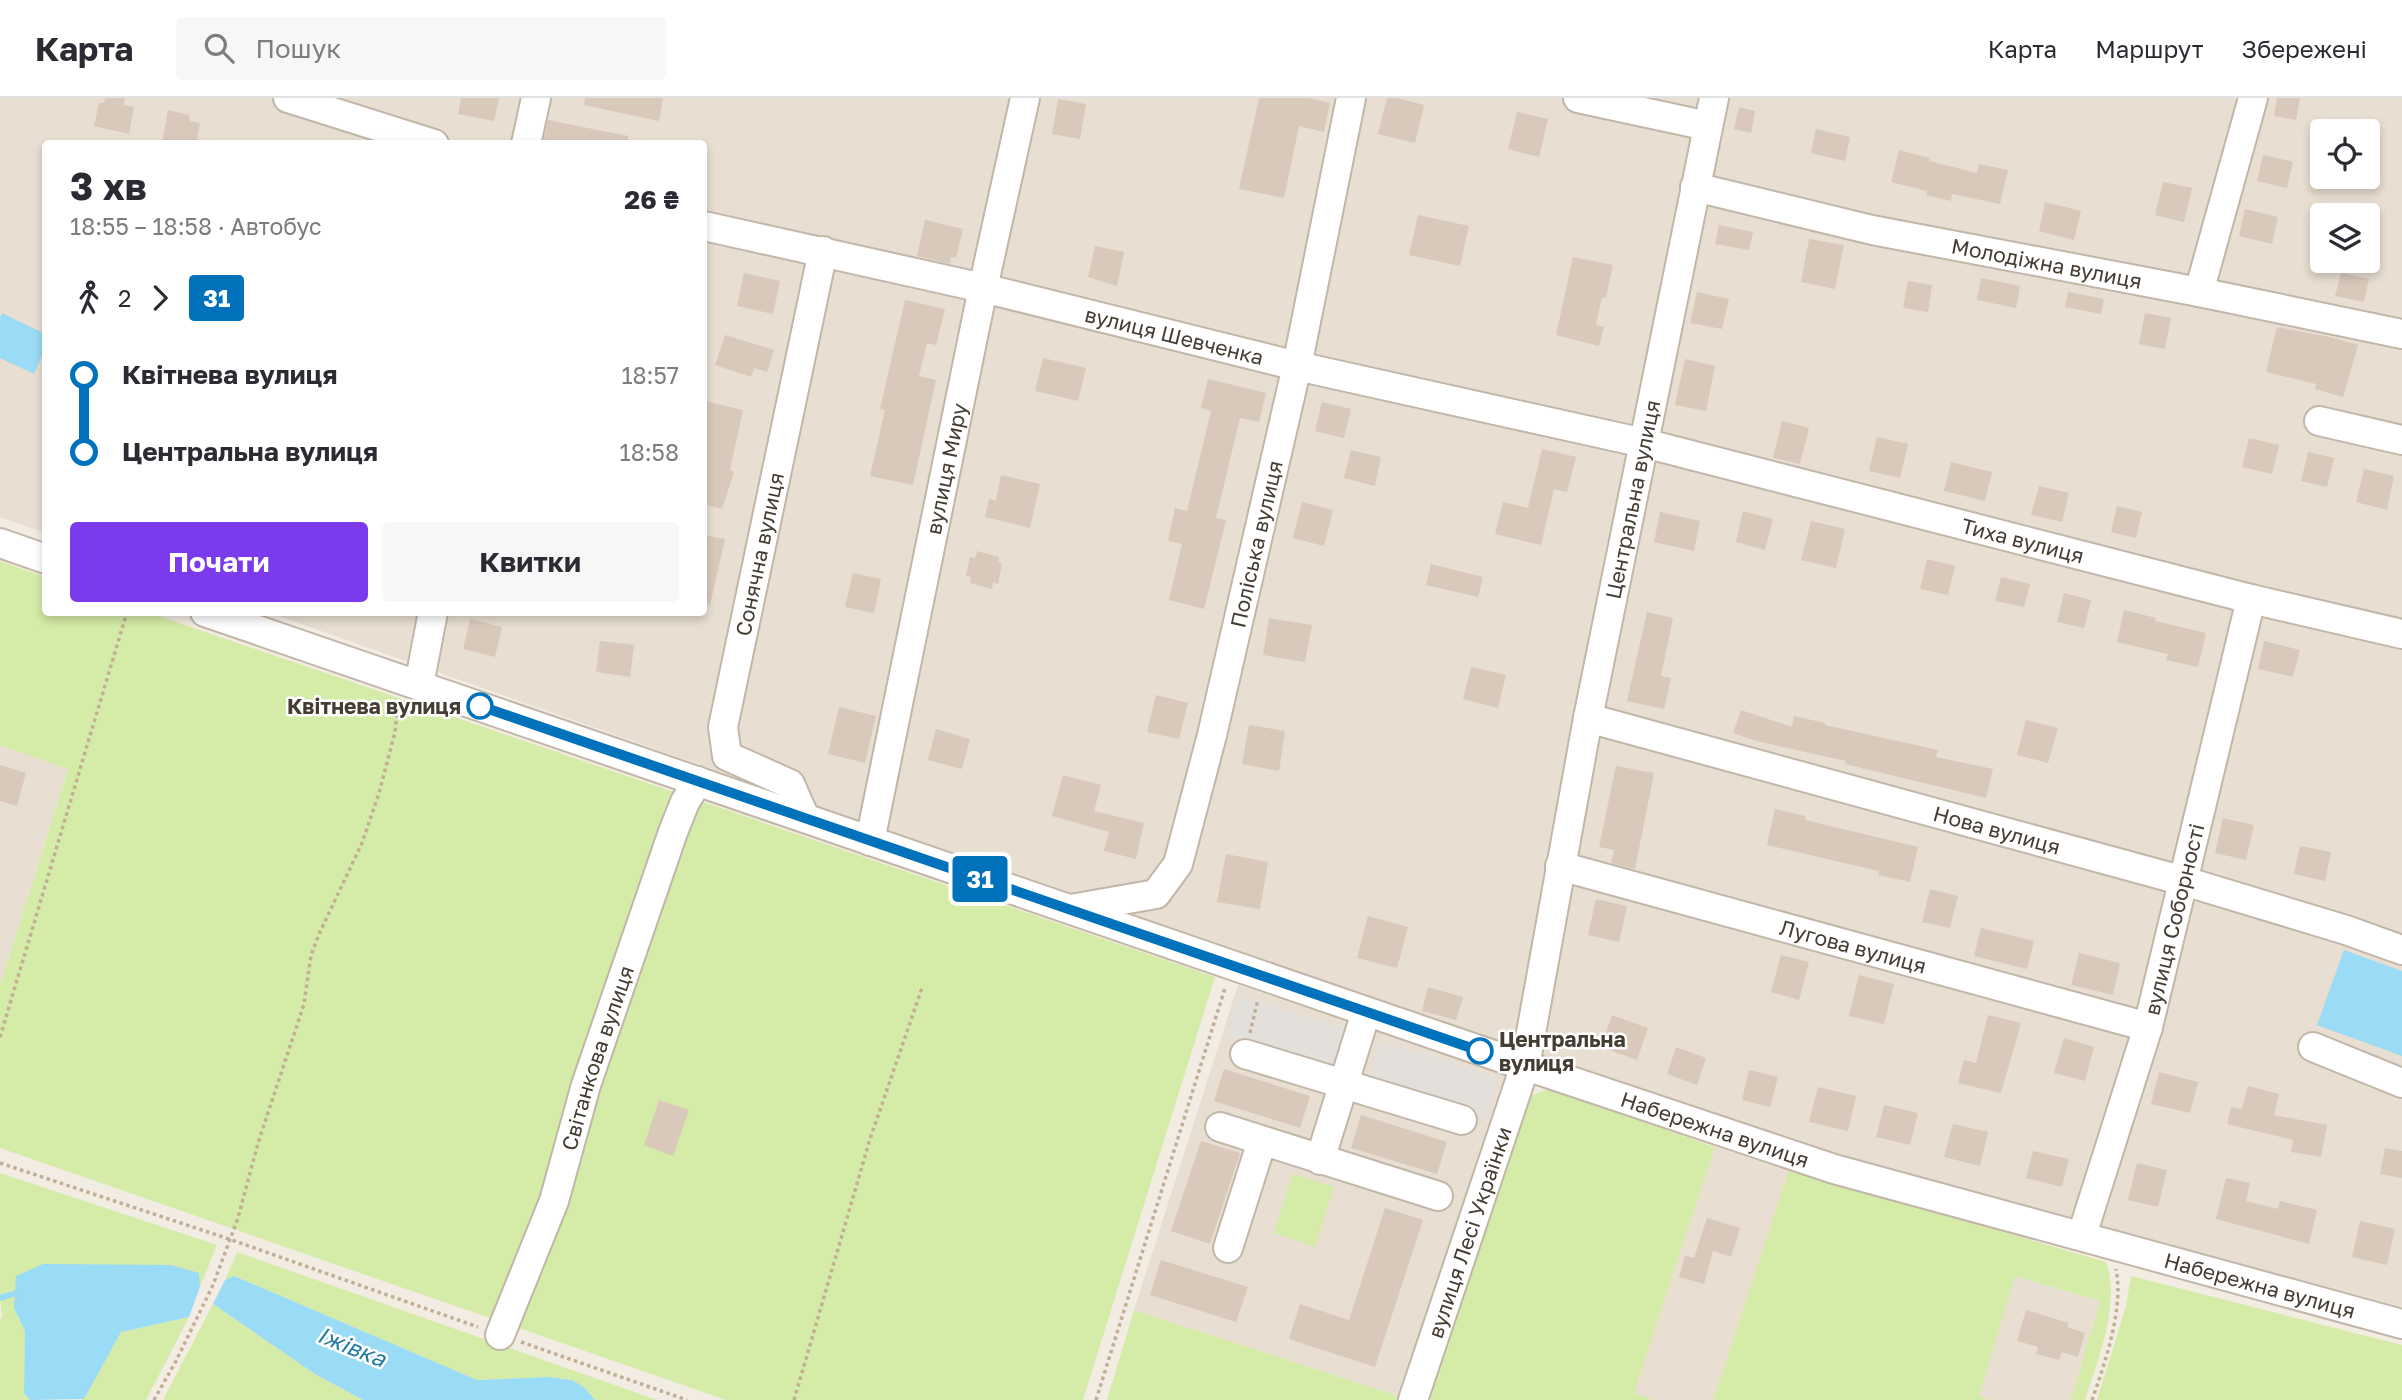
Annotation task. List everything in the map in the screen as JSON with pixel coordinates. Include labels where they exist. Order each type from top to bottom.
[{"type":"street","points":[[288,98],[421,140]]},
{"type":"street","points":[[527,140],[536,98]]},
{"type":"street","name":"вулиця Миру","points":[[870,841],[983,288],[1025,98]]},
{"type":"street","name":"Поліська вулиця","points":[[1068,909],[1156,894],[1178,864],[1212,735],[1297,366],[1351,98]]},
{"type":"street","points":[[1578,98],[1708,126]]},
{"type":"street","name":"Центральна вулиця","points":[[1525,1066],[1588,718],[1714,98]]},
{"type":"street","points":[[2199,292],[2253,98]]},
{"type":"street","name":"Молодіжна вулиця","points":[[1695,187],[1872,230],[2199,292],[2402,334]]},
{"type":"street","name":"вулиця Шевченка","points":[[707,227],[983,288],[1297,366],[1644,443]]},
{"type":"street","name":"Сонячна вулиця","points":[[805,818],[790,784],[727,756],[723,727],[823,251]]},
{"type":"street","points":[[2319,421],[2402,440]]},
{"type":"street","name":"Тиха вулиця","points":[[1644,443],[2250,599],[2402,634]]},
{"type":"street","points":[[0,543],[42,558]]},
{"type":"street","name":"вулиця Соборності","points":[[2094,1238],[2184,881],[2250,599]]},
{"type":"street","name":"Набережна вулиця","points":[[217,616],[1366,1012],[1834,1169],[2402,1324]]},
{"type":"street","points":[[410,682],[432,616]]},
{"type":"street","name":"Нова вулиця","points":[[1588,718],[2184,881],[2346,930],[2402,950]]},
{"type":"street","name":"Світанкова вулиця","points":[[500,1335],[554,1201],[586,1085],[673,832],[685,802],[698,781]]},
{"type":"street","name":"Лугова вулиця","points":[[1560,866],[2148,1027]]},
{"type":"street","points":[[1320,1160],[1366,1012]]},
{"type":"street","points":[[2313,1046],[2402,1083]]},
{"type":"street","points":[[1245,1054],[1462,1120]]},
{"type":"street","name":"вулиця Лесі Українки","points":[[1413,1400],[1525,1066]]},
{"type":"street","points":[[1220,1127],[1438,1196]]},
{"type":"street","points":[[1228,1248],[1262,1141]]},
{"type":"path","points":[[0,1037],[126,616]]},
{"type":"path","points":[[155,1400],[213,1285],[238,1219],[271,1100],[304,1004],[311,955],[362,843],[410,682]]},
{"type":"path","points":[[1096,1400],[1232,965]]},
{"type":"path","points":[[794,1400],[870,1139],[922,988]]},
{"type":"path","points":[[1245,1054],[1260,994]]},
{"type":"path","points":[[0,1163],[229,1239],[687,1400]]},
{"type":"path","points":[[2092,1400],[2108,1344],[2119,1284],[2094,1238]]},
{"type":"shaded area","points":[[0,98],[2402,98],[2402,1307],[1839,1157],[1534,1059],[279,616],[707,616],[707,140],[42,140],[42,532],[0,517]]},
{"type":"shaded area","points":[[0,745],[68,768],[0,986]]},
{"type":"shaded area","points":[[1238,985],[1510,1074],[1404,1398],[1134,1310]]},
{"type":"shaded area","points":[[1239,996],[1345,1029],[1333,1068],[1227,1035]]},
{"type":"shaded area","points":[[1382,1041],[1498,1078],[1486,1117],[1370,1080]]},
{"type":"shaded area","points":[[1715,1147],[1789,1170],[1713,1400],[1654,1400],[1634,1393]]},
{"type":"shaded area","points":[[2014,1276],[2100,1301],[2071,1400],[1989,1400],[1979,1397]]},
{"type":"green space","points":[[0,561],[42,576],[42,616],[159,616],[1215,977],[1083,1400],[726,1400],[0,1148],[0,986],[68,769],[0,745]]},
{"type":"green space","points":[[1549,1089],[1715,1147],[1634,1393],[1654,1400],[1423,1400],[1530,1096]]},
{"type":"green space","points":[[1789,1170],[2106,1262],[2111,1295],[2109,1313],[2101,1350],[2085,1400],[2071,1400],[2100,1301],[2015,1276],[1979,1396],[1989,1400],[1713,1400]]},
{"type":"green space","points":[[0,1173],[217,1245],[200,1287],[199,1273],[14,1308],[25,1331],[24,1393],[30,1400],[0,1400]]},
{"type":"green space","points":[[1293,1174],[1334,1187],[1315,1247],[1274,1233]]},
{"type":"green space","points":[[237,1252],[657,1400],[595,1400],[584,1387],[572,1380],[549,1377],[477,1380],[234,1276],[225,1280]]},
{"type":"green space","points":[[2131,1276],[2402,1345],[2402,1400],[2097,1400],[2126,1306]]},
{"type":"green space","points":[[213,1304],[315,1374],[363,1400],[163,1400]]},
{"type":"green space","points":[[1134,1310],[1404,1398],[1404,1400],[1107,1400]]},
{"type":"green space","points":[[189,1317],[146,1400],[81,1400],[121,1332]]},
{"type":"water","points":[[2,313],[42,333],[42,356],[34,374],[0,358]]},
{"type":"water","points":[[2344,950],[2402,971],[2402,1056],[2317,1025]]},
{"type":"water","points":[[43,1264],[171,1265],[199,1273],[200,1287],[189,1317],[121,1332],[84,1399],[30,1400],[24,1393],[25,1331],[14,1308],[16,1276]]},
{"type":"water","points":[[234,1276],[477,1380],[549,1377],[572,1380],[584,1387],[595,1400],[363,1400],[315,1374],[213,1304],[225,1280]]},
{"type":"building","points":[[105,98],[125,98],[124,105],[134,107],[129,134],[94,126],[99,103],[104,103]]},
{"type":"building","points":[[461,98],[499,98],[494,121],[458,114]]},
{"type":"building","points":[[585,98],[663,98],[659,121],[584,105]]},
{"type":"building","points":[[1259,98],[1309,98],[1330,103],[1324,132],[1299,126],[1284,198],[1239,189]]},
{"type":"building","points":[[1387,98],[1424,105],[1415,143],[1378,134]]},
{"type":"building","points":[[2277,98],[2300,98],[2296,120],[2274,116]]},
{"type":"building","points":[[1058,99],[1086,104],[1080,139],[1052,134]]},
{"type":"building","points":[[1739,107],[1755,111],[1751,133],[1734,129]]},
{"type":"building","points":[[168,110],[189,115],[190,121],[200,123],[197,140],[163,140]]},
{"type":"building","points":[[1517,112],[1548,119],[1539,157],[1508,149]]},
{"type":"building","points":[[548,120],[628,136],[628,140],[544,140]]},
{"type":"building","points":[[1816,129],[1850,137],[1845,161],[1811,153]]},
{"type":"building","points":[[1899,150],[1977,173],[1979,164],[2008,170],[2000,204],[1952,194],[1951,201],[1926,195],[1927,191],[1891,182]]},
{"type":"building","points":[[2263,155],[2293,162],[2287,188],[2257,181]]},
{"type":"building","points":[[2163,182],[2192,188],[2184,222],[2155,215]]},
{"type":"building","points":[[2045,202],[2081,211],[2074,240],[2039,231]]},
{"type":"building","points":[[2245,209],[2278,217],[2272,244],[2239,236]]},
{"type":"building","points":[[1418,215],[1469,226],[1460,266],[1409,255]]},
{"type":"building","points":[[925,220],[963,229],[956,258],[951,257],[950,264],[917,256]]},
{"type":"building","points":[[1719,225],[1753,232],[1749,250],[1715,244]]},
{"type":"building","points":[[1809,239],[1844,245],[1835,289],[1801,282]]},
{"type":"building","points":[[1095,246],[1124,252],[1117,286],[1088,277]]},
{"type":"building","points":[[1573,257],[1613,265],[1606,298],[1602,297],[1596,325],[1604,327],[1599,346],[1556,335]]},
{"type":"building","points":[[744,273],[780,281],[773,314],[737,306]]},
{"type":"building","points":[[2341,273],[2369,279],[2364,302],[2335,296]]},
{"type":"building","points":[[1981,278],[2020,286],[2016,308],[1977,300]]},
{"type":"building","points":[[1908,281],[1932,285],[1928,312],[1903,308]]},
{"type":"building","points":[[1697,292],[1729,299],[1722,329],[1690,323]]},
{"type":"building","points":[[2068,292],[2104,299],[2101,314],[2065,307]]},
{"type":"building","points":[[905,300],[945,309],[936,345],[927,343],[919,376],[936,380],[913,485],[870,476],[885,410],[880,409]]},
{"type":"building","points":[[2145,313],[2171,318],[2165,349],[2139,344]]},
{"type":"building","points":[[2277,327],[2358,345],[2343,397],[2315,389],[2316,384],[2266,372]]},
{"type":"building","points":[[725,335],[774,350],[767,372],[754,368],[751,377],[715,365]]},
{"type":"building","points":[[1043,358],[1086,368],[1078,401],[1035,391]]},
{"type":"building","points":[[1685,359],[1715,366],[1706,411],[1675,405]]},
{"type":"building","points":[[1208,379],[1266,393],[1259,422],[1240,418],[1216,518],[1226,520],[1204,609],[1169,600],[1182,544],[1168,541],[1175,508],[1187,511],[1211,411],[1201,408]]},
{"type":"building","points":[[707,401],[743,410],[730,470],[734,472],[722,509],[707,505]]},
{"type":"building","points":[[1322,402],[1351,409],[1344,438],[1315,431]]},
{"type":"building","points":[[1782,421],[1809,428],[1800,464],[1773,458]]},
{"type":"building","points":[[1877,437],[1908,444],[1900,478],[1869,471]]},
{"type":"building","points":[[2249,438],[2279,445],[2272,474],[2242,467]]},
{"type":"building","points":[[1542,449],[1576,457],[1567,492],[1554,489],[1541,545],[1495,534],[1503,502],[1528,508]]},
{"type":"building","points":[[1351,450],[1381,457],[1375,486],[1344,478]]},
{"type":"building","points":[[2308,452],[2334,458],[2327,487],[2301,481]]},
{"type":"building","points":[[1951,462],[1992,472],[1985,501],[1944,491]]},
{"type":"building","points":[[2364,469],[2394,476],[2387,510],[2356,502]]},
{"type":"building","points":[[1001,475],[1040,484],[1030,528],[985,517],[989,499],[996,500]]},
{"type":"building","points":[[2039,486],[2069,493],[2062,522],[2031,515]]},
{"type":"building","points":[[1302,502],[1333,510],[1324,546],[1293,538]]},
{"type":"building","points":[[2117,506],[2142,512],[2136,538],[2111,532]]},
{"type":"building","points":[[1743,511],[1773,519],[1765,550],[1736,542]]},
{"type":"building","points":[[1660,512],[1700,521],[1694,551],[1654,542]]},
{"type":"building","points":[[1811,521],[1845,529],[1836,568],[1801,560]]},
{"type":"building","points":[[707,536],[725,539],[710,605],[707,604]]},
{"type":"building","points":[[977,551],[999,557],[998,562],[1002,564],[998,584],[993,582],[992,589],[970,583],[971,577],[966,576],[970,557],[975,558]]},
{"type":"building","points":[[1927,559],[1955,566],[1948,595],[1920,589]]},
{"type":"building","points":[[1431,564],[1483,577],[1478,597],[1426,585]]},
{"type":"building","points":[[853,573],[881,579],[874,613],[845,607]]},
{"type":"building","points":[[2001,577],[2030,584],[2024,607],[1995,601]]},
{"type":"building","points":[[2064,593],[2091,600],[2084,628],[2057,622]]},
{"type":"building","points":[[2124,610],[2156,618],[2155,621],[2206,633],[2198,667],[2166,660],[2168,654],[2117,642]]},
{"type":"building","points":[[1647,612],[1673,618],[1661,676],[1671,678],[1664,709],[1627,701]]},
{"type":"building","points":[[1269,618],[1312,625],[1305,662],[1263,655]]},
{"type":"building","points":[[470,619],[502,627],[495,657],[463,649]]},
{"type":"building","points":[[600,641],[634,645],[630,677],[596,672]]},
{"type":"building","points":[[2264,641],[2300,650],[2293,677],[2258,669]]},
{"type":"building","points":[[1471,667],[1506,675],[1498,708],[1463,699]]},
{"type":"building","points":[[1156,695],[1188,703],[1179,739],[1147,732]]},
{"type":"building","points":[[839,707],[876,716],[865,763],[828,754]]},
{"type":"building","points":[[1741,710],[1792,727],[1794,716],[1825,723],[1938,750],[1936,757],[1993,769],[1986,798],[1845,764],[1846,761],[1756,741],[1733,733]]},
{"type":"building","points":[[2026,720],[2058,728],[2048,763],[2017,755]]},
{"type":"building","points":[[1249,725],[1285,731],[1279,771],[1242,764]]},
{"type":"building","points":[[936,729],[970,739],[962,769],[928,760]]},
{"type":"building","points":[[0,765],[26,773],[17,806],[0,801]]},
{"type":"building","points":[[1616,766],[1654,773],[1635,869],[1611,863],[1614,850],[1599,847]]},
{"type":"building","points":[[1063,775],[1101,785],[1094,811],[1144,823],[1136,859],[1104,851],[1109,832],[1052,816]]},
{"type":"building","points":[[1775,809],[1805,816],[1805,820],[1918,847],[1910,882],[1878,875],[1879,871],[1767,845]]},
{"type":"building","points":[[2223,818],[2254,825],[2246,860],[2215,853]]},
{"type":"building","points":[[2300,846],[2331,852],[2325,881],[2294,874]]},
{"type":"building","points":[[1226,854],[1268,862],[1260,909],[1217,902]]},
{"type":"building","points":[[1930,889],[1958,896],[1950,928],[1922,922]]},
{"type":"building","points":[[1596,899],[1627,906],[1619,942],[1588,935]]},
{"type":"building","points":[[1368,916],[1408,927],[1397,968],[1357,958]]},
{"type":"building","points":[[1981,928],[2034,941],[2027,969],[1974,956]]},
{"type":"building","points":[[2079,953],[2120,963],[2113,995],[2071,985]]},
{"type":"building","points":[[1781,955],[1809,962],[1799,1000],[1771,992]]},
{"type":"building","points":[[1859,975],[1894,984],[1884,1024],[1849,1016]]},
{"type":"building","points":[[1428,987],[1463,997],[1456,1020],[1422,1011]]},
{"type":"building","points":[[1612,1015],[1648,1028],[1637,1060],[1601,1047]]},
{"type":"building","points":[[1988,1015],[2021,1023],[2001,1093],[1958,1083],[1964,1060],[1976,1063]]},
{"type":"building","points":[[2064,1038],[2094,1047],[2085,1081],[2054,1073]]},
{"type":"building","points":[[1676,1047],[1706,1058],[1697,1085],[1667,1074]]},
{"type":"building","points":[[1224,1069],[1310,1096],[1300,1128],[1214,1101]]},
{"type":"building","points":[[1749,1070],[1778,1077],[1770,1107],[1742,1100]]},
{"type":"building","points":[[2159,1072],[2198,1082],[2190,1113],[2151,1104]]},
{"type":"building","points":[[2248,1086],[2279,1094],[2274,1115],[2327,1125],[2321,1157],[2291,1152],[2293,1140],[2227,1124],[2231,1107],[2242,1109]]},
{"type":"building","points":[[1818,1087],[1856,1096],[1848,1131],[1809,1122]]},
{"type":"building","points":[[659,1100],[689,1110],[673,1156],[644,1145]]},
{"type":"building","points":[[1884,1105],[1918,1113],[1910,1145],[1876,1137]]},
{"type":"building","points":[[1361,1115],[1447,1142],[1437,1174],[1351,1148]]},
{"type":"building","points":[[1953,1124],[1988,1132],[1980,1166],[1944,1157]]},
{"type":"building","points":[[1201,1141],[1240,1153],[1210,1244],[1171,1231]]},
{"type":"building","points":[[2385,1148],[2402,1151],[2402,1178],[2380,1174]]},
{"type":"building","points":[[2033,1151],[2069,1159],[2062,1187],[2026,1178]]},
{"type":"building","points":[[2137,1163],[2167,1170],[2158,1207],[2128,1200]]},
{"type":"building","points":[[2226,1178],[2250,1183],[2246,1201],[2278,1209],[2280,1201],[2317,1210],[2309,1244],[2216,1219]]},
{"type":"building","points":[[1385,1208],[1423,1220],[1375,1367],[1289,1339],[1300,1304],[1349,1320]]},
{"type":"building","points":[[1707,1218],[1740,1228],[1731,1257],[1713,1251],[1704,1284],[1679,1277],[1685,1256],[1694,1258]]},
{"type":"building","points":[[2360,1221],[2395,1229],[2387,1265],[2352,1257]]},
{"type":"building","points":[[1161,1260],[1248,1287],[1236,1322],[1150,1295]]},
{"type":"building","points":[[2026,1310],[2069,1323],[2067,1327],[2085,1333],[2078,1357],[2062,1352],[2059,1360],[2036,1354],[2038,1347],[2017,1341]]},
{"type":"waterway","name":"Іжівка","points":[[0,1298],[20,1292]]},
{"type":"bus line","name":"31","points":[[480,706],[1480,1051]]},
{"type":"place","name":"Квітнева вулиця","points":[[480,706]]},
{"type":"place","name":"Центральна вулиця","points":[[1480,1051]]}]
